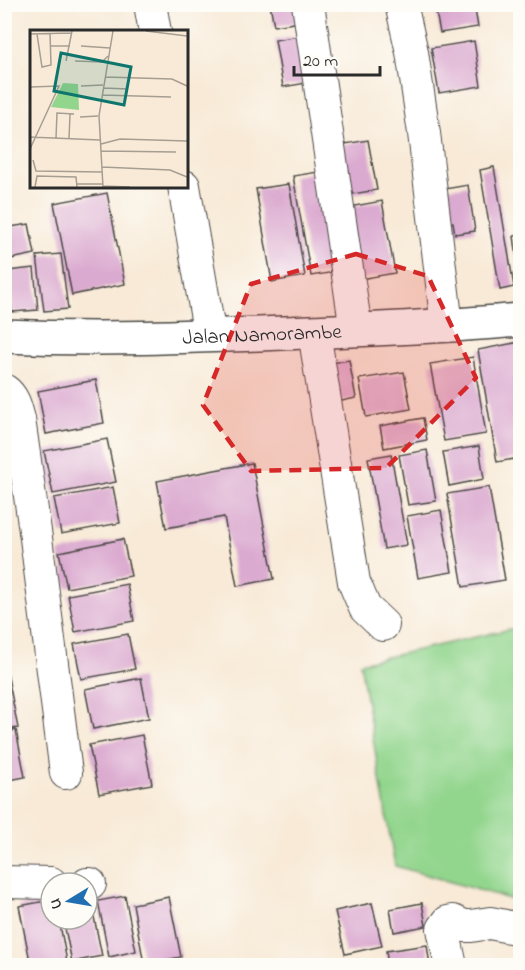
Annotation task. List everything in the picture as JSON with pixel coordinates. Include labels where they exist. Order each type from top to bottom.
[{"type":"main road","name":"Jalan Namorambe","points":[[4,336],[68,339],[210,336],[447,326],[520,320]]},
{"type":"street","points":[[150,4],[155,30]]},
{"type":"street","points":[[308,4],[356,330]]},
{"type":"street","points":[[401,4],[412,52],[421,110],[447,326]]},
{"type":"street","points":[[184,188],[210,336]]},
{"type":"street","points":[[314,332],[354,582],[365,608],[383,625]]},
{"type":"street","points":[[4,390],[10,394],[15,403],[19,419],[66,773]]},
{"type":"street","points":[[4,882],[39,883]]},
{"type":"street","points":[[450,966],[443,929],[448,922],[453,921],[464,926],[490,923],[520,929]]},
{"type":"highlighted area","points":[[356,254],[428,276],[476,378],[386,468],[251,471],[203,405],[251,284]]},
{"type":"green space","points":[[520,627],[520,902],[395,866],[360,663]]},
{"type":"building","points":[[270,4],[305,4],[308,21],[274,26]]},
{"type":"building","points":[[447,4],[474,4],[478,27],[440,33],[435,7]]},
{"type":"building","points":[[305,35],[313,82],[283,87],[275,40]]},
{"type":"building","points":[[474,41],[481,86],[439,93],[431,48]]},
{"type":"building","points":[[368,140],[377,190],[347,195],[339,145]]},
{"type":"building","points":[[494,167],[514,287],[500,290],[480,170]]},
{"type":"building","points":[[324,171],[341,271],[311,276],[293,176]]},
{"type":"building","points":[[289,184],[305,276],[272,282],[256,189]]},
{"type":"building","points":[[468,185],[475,231],[455,234],[453,222],[439,224],[433,191]]},
{"type":"building","points":[[107,193],[125,284],[72,295],[54,203]]},
{"type":"building","points":[[382,201],[395,273],[355,280],[343,208]]},
{"type":"building","points":[[29,224],[35,254],[6,260],[4,228]]},
{"type":"building","points":[[520,235],[520,273],[519,273],[514,236]]},
{"type":"building","points":[[61,254],[68,309],[44,311],[37,256]]},
{"type":"building","points":[[34,268],[38,310],[12,312],[8,271]]},
{"type":"building","points":[[520,342],[520,458],[497,462],[478,350]]},
{"type":"building","points":[[473,357],[486,434],[444,441],[430,364]]},
{"type":"building","points":[[349,360],[356,398],[332,403],[325,364]]},
{"type":"building","points":[[404,372],[411,409],[366,417],[359,379]]},
{"type":"building","points":[[96,380],[104,423],[46,434],[38,391]]},
{"type":"building","points":[[423,418],[427,440],[384,448],[380,426]]},
{"type":"building","points":[[107,439],[116,482],[53,494],[44,451]]},
{"type":"building","points":[[479,446],[484,479],[449,486],[443,452]]},
{"type":"building","points":[[427,450],[436,501],[408,505],[399,455]]},
{"type":"building","points":[[391,454],[407,545],[384,549],[368,458]]},
{"type":"building","points":[[252,463],[274,579],[237,586],[224,517],[166,528],[157,481]]},
{"type":"building","points":[[113,487],[120,523],[61,534],[54,498]]},
{"type":"building","points":[[489,487],[505,580],[463,587],[447,494]]},
{"type":"building","points":[[441,510],[452,572],[418,578],[407,516]]},
{"type":"building","points":[[123,539],[131,576],[67,588],[59,552]]},
{"type":"building","points":[[127,584],[134,621],[75,632],[68,595]]},
{"type":"building","points":[[128,634],[135,669],[81,679],[74,644]]},
{"type":"building","points":[[7,672],[18,728],[4,730],[4,673]]},
{"type":"building","points":[[141,678],[149,718],[93,729],[85,689]]},
{"type":"building","points":[[16,730],[25,777],[4,781],[4,732]]},
{"type":"building","points":[[142,735],[152,784],[99,794],[89,745]]},
{"type":"building","points":[[125,896],[136,951],[109,957],[99,901]]},
{"type":"building","points":[[169,897],[181,957],[144,964],[133,904]]},
{"type":"building","points":[[39,902],[39,931],[61,931],[67,962],[49,966],[31,966],[19,906]]},
{"type":"building","points":[[372,903],[382,946],[345,954],[335,911]]},
{"type":"building","points":[[422,903],[426,926],[394,932],[390,909]]},
{"type":"building","points":[[66,931],[97,931],[102,956],[72,962]]},
{"type":"building","points":[[427,945],[430,966],[388,966],[386,951]]}]
